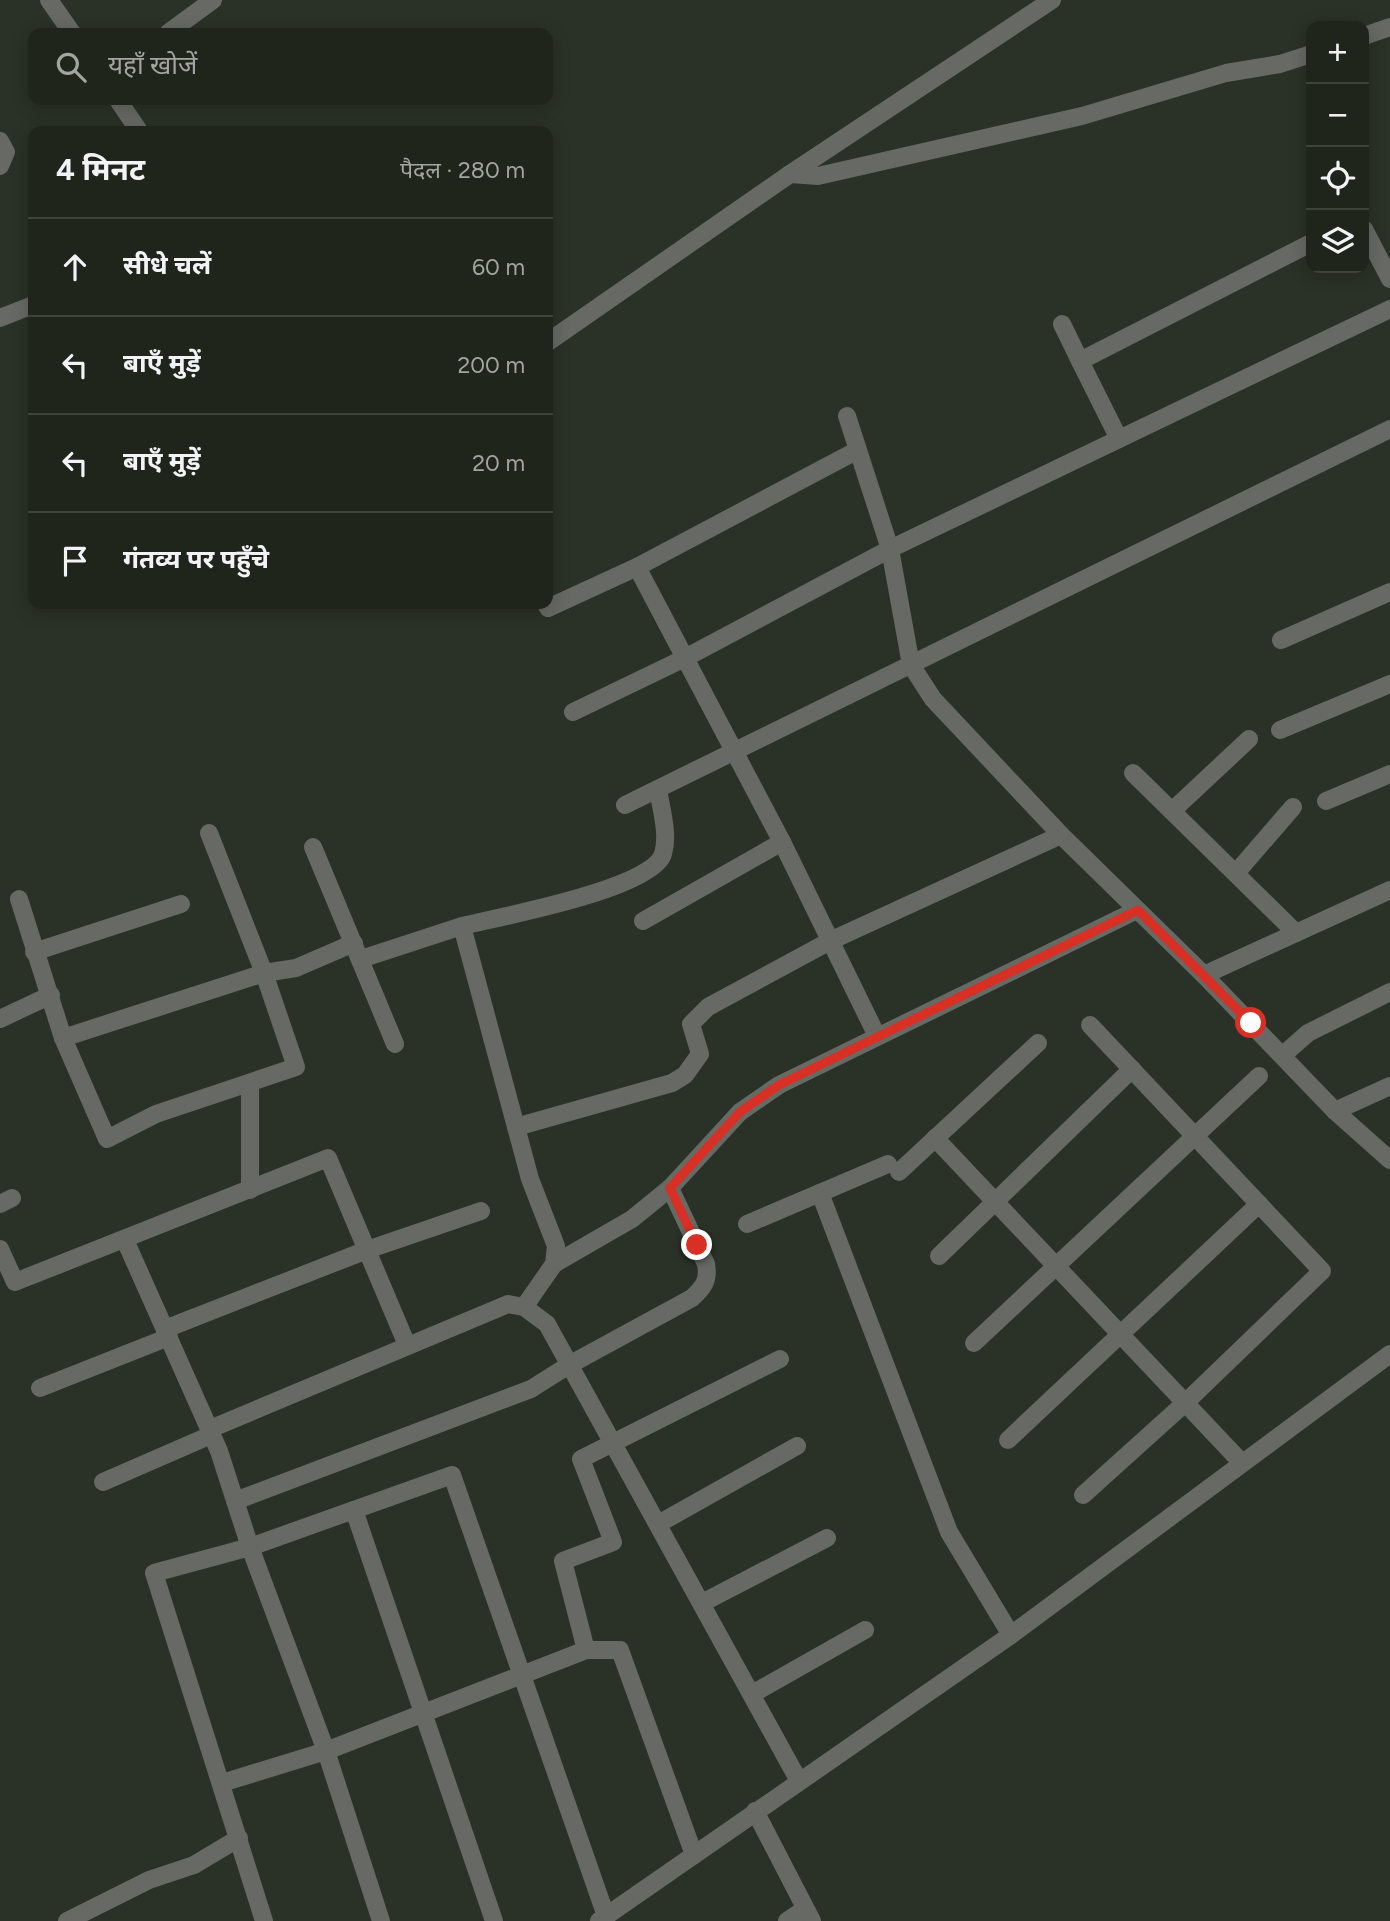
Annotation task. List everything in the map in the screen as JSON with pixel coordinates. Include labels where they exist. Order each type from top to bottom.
[{"type":"street","points":[[49,0],[69,28]]},
{"type":"street","points":[[175,28],[213,0]]},
{"type":"street","points":[[553,339],[790,174],[1052,0]]},
{"type":"street","points":[[1369,34],[1390,27]]},
{"type":"street","points":[[790,174],[818,176],[1082,116],[1226,73],[1280,64],[1306,56]]},
{"type":"street","points":[[121,105],[136,126]]},
{"type":"street","points":[[0,141],[6,152],[0,166]]},
{"type":"street","points":[[1369,239],[1390,279]]},
{"type":"street","points":[[1080,361],[1306,246]]},
{"type":"street","points":[[0,318],[28,308]]},
{"type":"street","points":[[573,712],[685,658],[890,549],[1390,309]]},
{"type":"street","points":[[1062,324],[1119,439]]},
{"type":"street","points":[[847,416],[856,452],[873,491],[890,549],[911,665],[933,699],[1061,835],[1204,975],[1335,1111],[1390,1160]]},
{"type":"street","points":[[625,805],[1390,429]]},
{"type":"street","points":[[553,606],[638,567],[856,452]]},
{"type":"street","points":[[638,567],[782,842],[877,1036]]},
{"type":"street","points":[[1280,640],[1390,592]]},
{"type":"street","points":[[1280,730],[1390,684]]},
{"type":"street","points":[[1172,811],[1249,738]]},
{"type":"street","points":[[1133,773],[1296,933]]},
{"type":"street","points":[[1326,801],[1390,774]]},
{"type":"street","points":[[63,1038],[264,973],[296,968],[618,887],[650,869],[663,854],[664,832],[658,789]]},
{"type":"street","points":[[1236,873],[1293,807]]},
{"type":"street","points":[[19,899],[63,1038],[107,1139],[156,1114],[296,1067],[264,973],[209,833]]},
{"type":"street","points":[[516,1127],[672,1083],[694,1066],[700,1054],[691,1024],[695,1017],[830,941],[1061,835]]},
{"type":"street","points":[[643,921],[782,842]]},
{"type":"street","points":[[313,847],[395,1044]]},
{"type":"street","points":[[1204,975],[1390,890]]},
{"type":"street","points":[[34,952],[181,904]]},
{"type":"street","points":[[524,1307],[554,1264],[632,1219],[670,1188],[740,1112],[779,1085],[1138,910]]},
{"type":"street","points":[[462,926],[530,1179],[556,1246],[554,1264]]},
{"type":"street","points":[[1283,1055],[1308,1033],[1390,992]]},
{"type":"street","points":[[0,1019],[51,995]]},
{"type":"street","points":[[1083,1495],[1185,1403],[1322,1271],[1090,1025]]},
{"type":"street","points":[[747,1224],[820,1193],[894,1168],[935,1138],[1038,1043]]},
{"type":"street","points":[[940,1256],[1132,1069]]},
{"type":"street","points":[[974,1343],[1259,1076]]},
{"type":"street","points":[[250,1084],[250,1190]]},
{"type":"street","points":[[1335,1111],[1390,1086]]},
{"type":"street","points":[[935,1138],[1242,1463]]},
{"type":"street","points":[[0,1249],[15,1282],[328,1158],[407,1345]]},
{"type":"street","points":[[235,1501],[495,1405],[531,1389],[569,1364],[692,1298],[703,1288],[708,1276],[706,1264],[670,1188]]},
{"type":"street","points":[[820,1193],[949,1532],[1010,1635]]},
{"type":"street","points":[[1008,1440],[1259,1204]]},
{"type":"street","points":[[40,1388],[367,1250],[481,1211]]},
{"type":"street","points":[[125,1240],[211,1432],[250,1547],[327,1751],[380,1921]]},
{"type":"street","points":[[103,1482],[407,1345],[508,1304],[524,1307],[547,1324],[799,1780]]},
{"type":"street","points":[[264,1921],[154,1573],[250,1547],[452,1475],[603,1919],[1010,1635],[1390,1354]]},
{"type":"street","points":[[586,1650],[564,1561],[612,1542],[581,1459],[780,1359]]},
{"type":"street","points":[[658,1524],[797,1446]]},
{"type":"street","points":[[354,1510],[494,1921]]},
{"type":"street","points":[[702,1603],[827,1538]]},
{"type":"street","points":[[752,1694],[865,1630]]},
{"type":"street","points":[[222,1783],[327,1751],[586,1650],[620,1650],[694,1855]]},
{"type":"street","points":[[755,1811],[809,1915],[787,1921]]},
{"type":"street","points":[[67,1921],[149,1880],[194,1865],[239,1838]]},
{"type":"route","points":[[697,1245],[670,1188],[740,1112],[779,1085],[1138,910],[1251,1023]]}]
